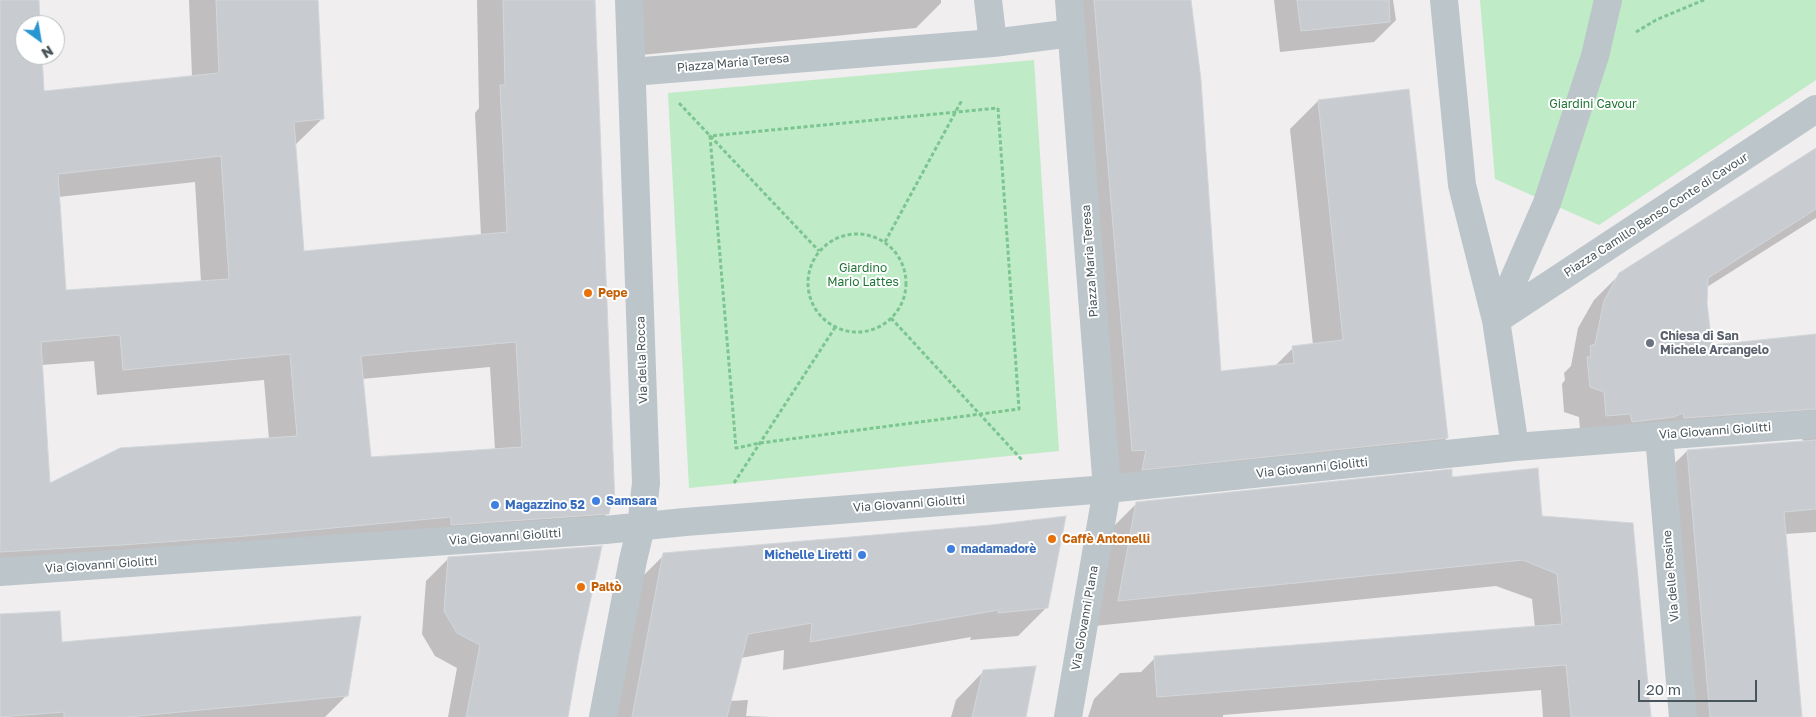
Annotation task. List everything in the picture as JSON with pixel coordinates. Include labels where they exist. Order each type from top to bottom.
[{"type":"street","name":"Via della Rocca","points":[[604,717],[633,560],[641,527],[646,483],[629,0]]},
{"type":"street","points":[[988,0],[993,42]]},
{"type":"street","name":"Piazza Maria Teresa","points":[[1069,0],[1107,489]]},
{"type":"street","points":[[1444,0],[1462,185],[1496,320],[1515,447]]},
{"type":"street","points":[[1496,320],[1547,203],[1594,56],[1608,0]]},
{"type":"street","name":"Piazza Maria Teresa","points":[[632,72],[993,42],[1072,33]]},
{"type":"street","name":"Piazza Camillo Benso Conte di Cavour","points":[[1496,320],[1816,109]]},
{"type":"street","name":"Via Giovanni Giolitti","points":[[0,572],[641,527],[1107,489],[1515,447],[1816,424]]},
{"type":"street","name":"Via delle Rosine","points":[[1659,436],[1683,717]]},
{"type":"street","name":"Via Giovanni Plana","points":[[1068,717],[1107,489]]},
{"type":"path","points":[[1594,56],[1656,20],[1704,0]]},
{"type":"path","points":[[674,97],[820,251]]},
{"type":"path","points":[[885,242],[962,100]]},
{"type":"path","points":[[998,108],[1019,409],[760,443],[736,448],[710,136],[998,108]]},
{"type":"path","points":[[862,234],[877,237],[885,242],[891,246],[900,258],[906,273],[906,289],[901,305],[891,318],[877,328],[861,332],[844,330],[829,323],[817,311],[810,296],[808,281],[812,265],[820,251],[831,241],[846,235],[862,234]]},
{"type":"path","points":[[891,318],[1026,465]]},
{"type":"path","points":[[734,484],[836,326]]},
{"type":"green space","name":"Giardini Cavour","points":[[1480,0],[1816,0],[1816,80],[1599,225],[1495,179]]},
{"type":"green space","name":"Giardino Mario Lattes","points":[[1034,60],[1059,451],[689,488],[668,93]]},
{"type":"building","points":[[0,0],[39,0],[40,15],[15,15],[15,65],[43,65],[44,91],[219,73],[216,0],[318,0],[324,119],[294,122],[304,251],[507,232],[500,85],[505,85],[503,0],[595,0],[615,504],[611,504],[609,514],[451,525],[451,517],[246,536],[0,552]],"holes":[[[221,156],[229,279],[66,290],[58,174]],[[120,335],[123,370],[290,354],[297,436],[120,448],[50,483],[41,342]],[[516,342],[522,447],[371,457],[361,356]]]},
{"type":"building","points":[[1094,0],[1191,0],[1201,80],[1221,371],[1294,363],[1292,346],[1343,340],[1318,100],[1409,89],[1448,438],[1142,470],[1146,450],[1132,451]]},
{"type":"building","points":[[1297,0],[1389,0],[1390,22],[1301,31]]},
{"type":"building","points":[[1816,148],[1816,209],[1708,278],[1707,303],[1712,345],[1816,334],[1816,409],[1684,418],[1683,413],[1674,417],[1632,422],[1630,414],[1606,416],[1604,392],[1590,387],[1587,357],[1591,357],[1590,346],[1595,344],[1604,301],[1619,273]]},
{"type":"building","points":[[1816,440],[1816,509],[1784,512],[1802,717],[1710,717],[1687,450]]},
{"type":"building","points":[[1538,468],[1542,516],[1633,523],[1651,717],[1571,717],[1566,665],[1157,697],[1154,656],[1562,624],[1557,574],[1523,560],[1118,601],[1136,502],[1452,469],[1452,477]]},
{"type":"building","points":[[1066,516],[1048,608],[998,613],[999,610],[810,642],[812,623],[748,634],[727,717],[632,717],[663,553],[991,525]]},
{"type":"building","points":[[602,546],[568,717],[466,717],[480,645],[457,633],[444,611],[448,557]]},
{"type":"building","points":[[60,611],[62,642],[361,616],[348,696],[128,717],[64,717],[64,712],[0,717],[0,614]]},
{"type":"building","points":[[1036,666],[1026,717],[972,717],[983,670]]},
{"type":"place","name":"Pepe","points":[[588,293]]},
{"type":"place","name":"Chiesa di San Michele Arcangelo","points":[[1650,343]]},
{"type":"place","name":"Samsara","points":[[596,501]]},
{"type":"place","name":"Magazzino 52","points":[[495,505]]},
{"type":"place","name":"Caffè Antonelli","points":[[1052,539]]},
{"type":"place","name":"madamadorè","points":[[951,549]]},
{"type":"place","name":"Michelle Liretti","points":[[862,555]]},
{"type":"place","name":"Paltò","points":[[581,587]]}]
